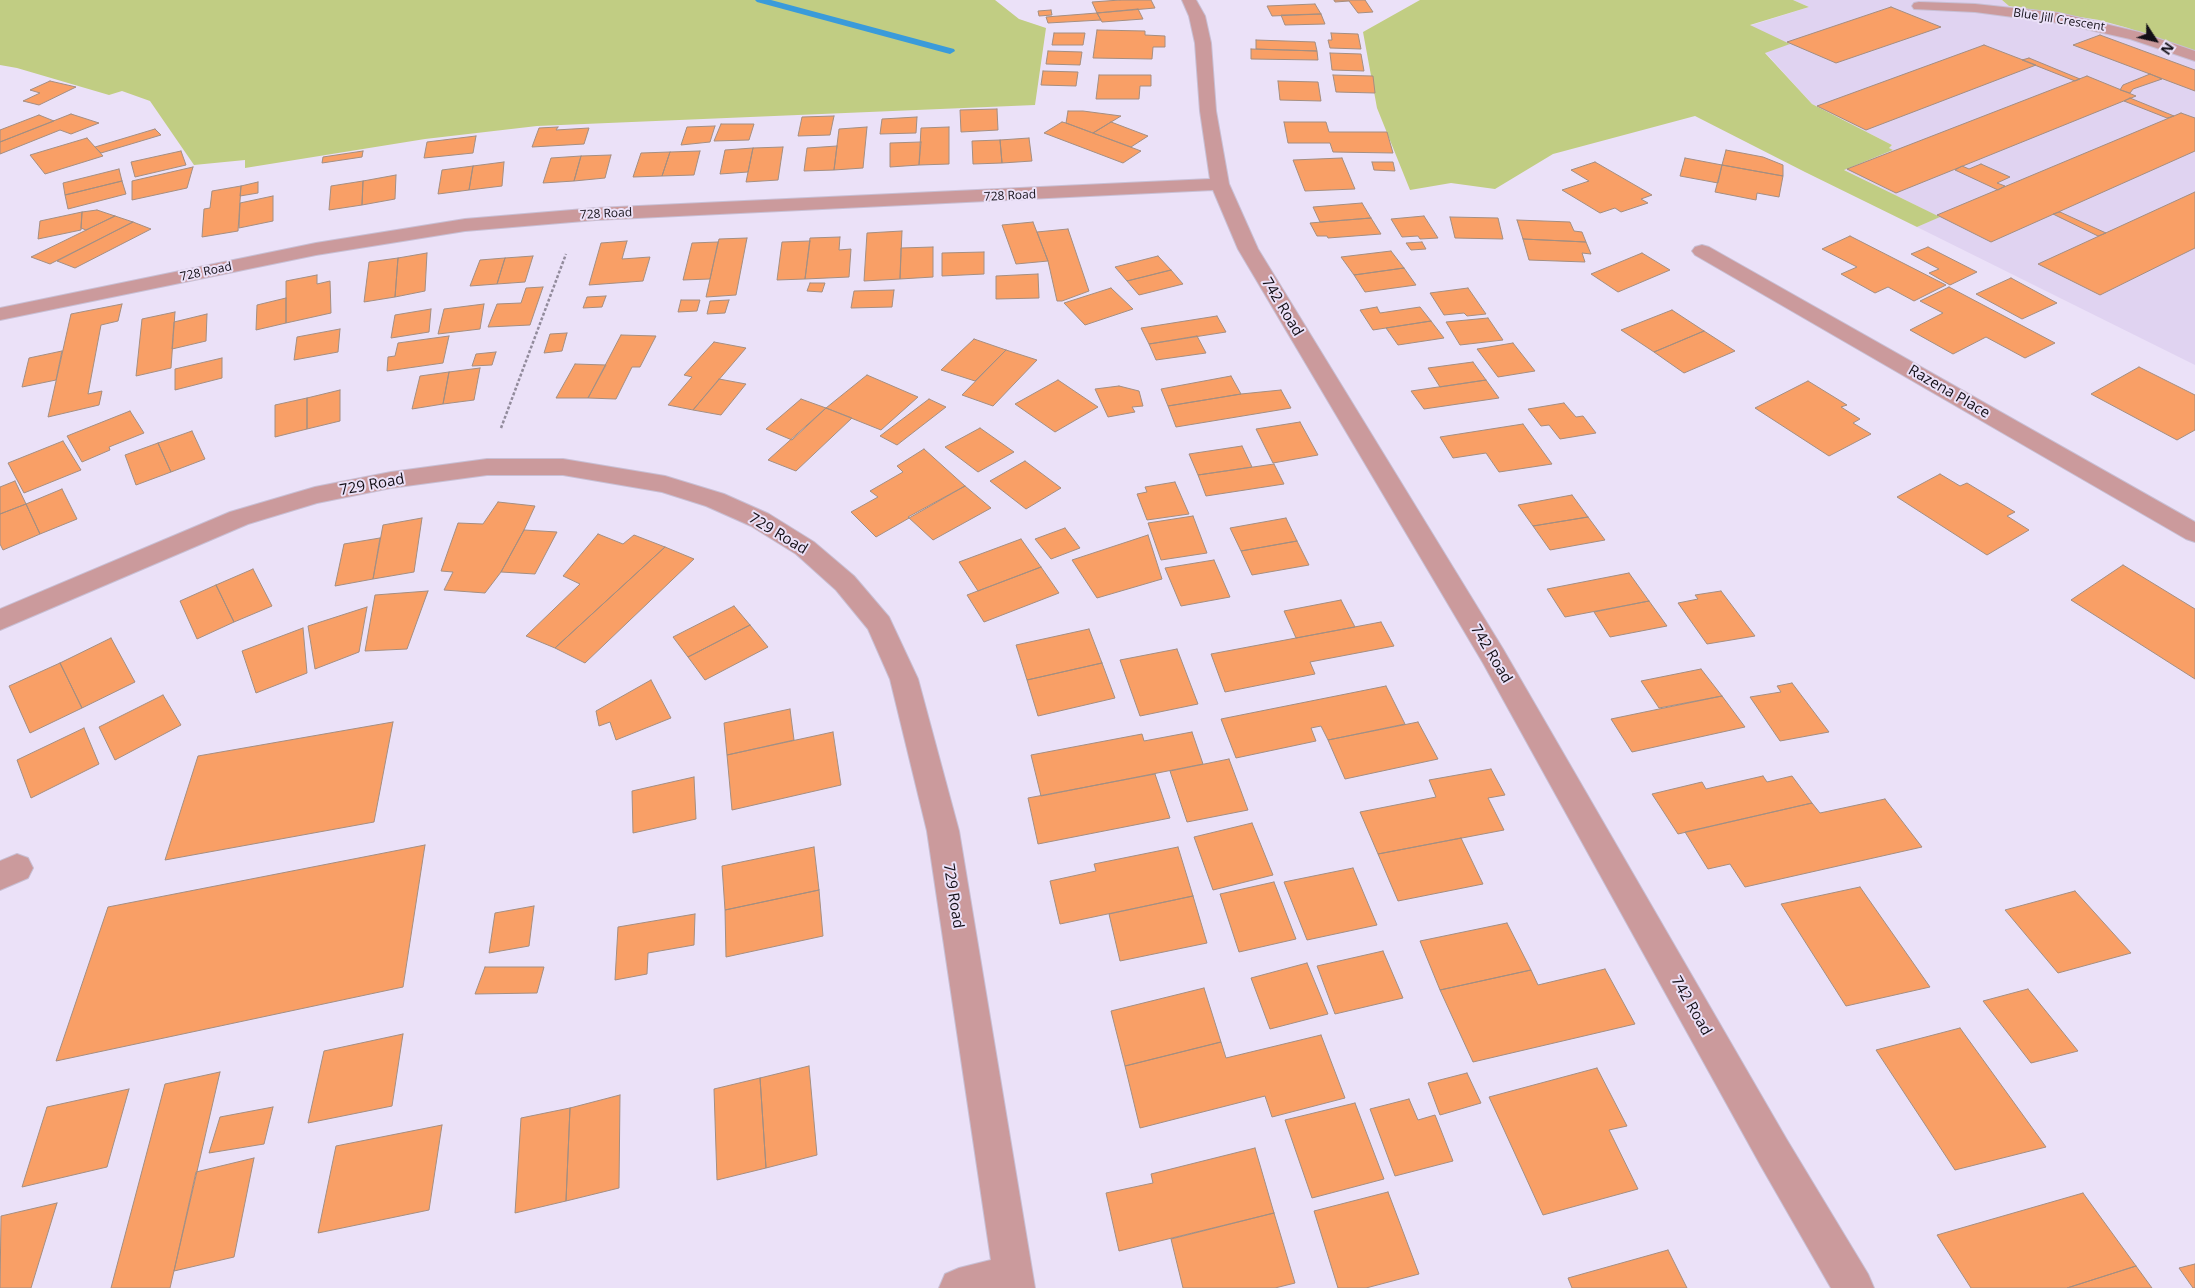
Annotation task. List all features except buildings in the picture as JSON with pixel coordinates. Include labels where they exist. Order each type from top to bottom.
[{"type":"street","name":"742 Road","points":[[1190,0],[1197,16],[1203,43],[1208,111],[1220,184],[1248,249],[1493,656],[1774,1153],[1854,1288]]},
{"type":"street","name":"Blue Jill Crescent","points":[[1919,6],[1975,8],[2059,18],[2134,35],[2195,56]]},
{"type":"street","name":"728 Road","points":[[0,314],[316,249],[465,225],[580,216],[1220,184]]},
{"type":"street","name":"Razena Place","points":[[1702,251],[2195,533]]},
{"type":"street","name":"729 Road","points":[[0,620],[239,518],[316,495],[391,480],[487,467],[563,467],[665,484],[715,500],[760,520],[805,548],[845,583],[879,624],[904,680],[943,831],[1014,1282]]},
{"type":"street","points":[[959,1288],[1014,1282]]},
{"type":"path","points":[[487,467],[580,216]]},
{"type":"shaded area","points":[[1793,0],[2002,0],[2009,6],[2099,20],[2195,51],[2195,365],[1917,227],[1939,217],[1843,169],[1893,150],[1889,148],[1892,145],[1812,104],[1765,52],[1789,44],[1749,26],[1809,7]]},
{"type":"green space","points":[[0,0],[995,0],[1019,19],[1046,28],[1035,105],[537,126],[425,139],[245,168],[245,160],[194,165],[150,101],[122,91],[109,95],[17,68],[0,65]]},
{"type":"green space","points":[[1420,0],[1793,0],[1809,7],[1750,25],[1790,44],[1765,53],[1812,104],[1892,145],[1889,148],[1893,150],[1844,170],[1940,217],[1917,227],[1695,116],[1553,154],[1495,189],[1451,183],[1410,190],[1377,108],[1363,32]]},
{"type":"green space","points":[[2002,0],[2195,0],[2195,51],[2099,20],[2009,6]]},
{"type":"waterway","points":[[760,0],[950,51]]}]
